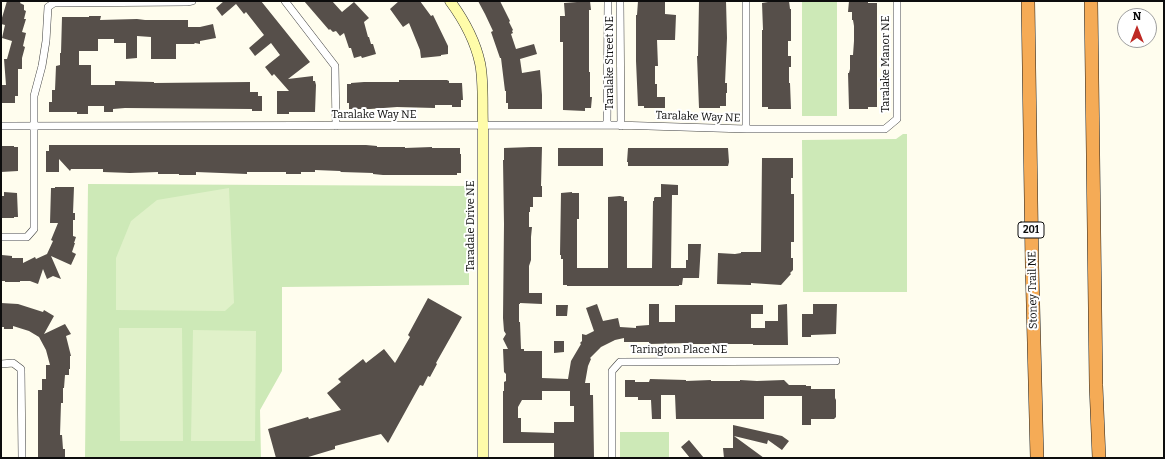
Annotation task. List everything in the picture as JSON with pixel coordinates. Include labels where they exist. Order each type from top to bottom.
[{"type":"highway","name":"Stoney Trail NE","points":[[1028,1],[1032,266],[1037,458]]},
{"type":"highway","points":[[1091,1],[1096,385],[1099,458]]},
{"type":"street","points":[[1,237],[27,237],[34,229],[34,96],[42,66],[46,41],[48,7],[54,3],[192,1]]},
{"type":"street","points":[[285,1],[334,66],[336,126]]},
{"type":"street","name":"Taradale Drive NE","points":[[450,1],[462,18],[473,40],[480,64],[482,82],[483,458]]},
{"type":"street","name":"Taralake Street NE","points":[[607,125],[608,1]]},
{"type":"street","name":"Taralake Street NE","points":[[620,1],[621,126]]},
{"type":"street","name":"Taralake Way NE","points":[[746,1],[746,130]]},
{"type":"street","name":"Taralake Manor NE","points":[[891,124],[897,119],[896,1]]},
{"type":"street","name":"Taralake Way NE","points":[[1,126],[607,125],[746,130],[885,129],[891,124]]},
{"type":"street","name":"Tarington Place NE","points":[[612,458],[612,371],[620,362],[836,361]]},
{"type":"street","points":[[1,364],[13,363],[21,370],[22,458]]},
{"type":"green space","points":[[802,1],[837,1],[837,116],[802,116]]},
{"type":"green space","points":[[903,134],[907,134],[907,292],[803,292],[802,140],[896,139]]},
{"type":"green space","points":[[88,184],[469,186],[469,285],[282,287],[282,371],[260,410],[261,458],[85,458]]},
{"type":"green space","points":[[229,188],[234,303],[225,311],[116,310],[116,258],[131,221],[157,200]]},
{"type":"green space","points":[[119,328],[182,328],[183,441],[120,441]]},
{"type":"green space","points":[[193,330],[256,331],[255,441],[191,441]]},
{"type":"green space","points":[[620,432],[669,432],[669,458],[620,458]]},
{"type":"building","points":[[7,1],[21,1],[20,3],[24,5],[24,10],[26,11],[24,19],[26,19],[22,32],[26,33],[23,46],[25,47],[22,58],[22,69],[18,69],[18,96],[15,96],[15,103],[1,103],[1,85],[6,85],[4,59],[7,59],[12,41],[2,38],[5,25],[1,24],[1,21]]},
{"type":"building","points":[[224,1],[261,1],[310,62],[288,79],[313,76],[313,81],[315,81],[316,85],[315,112],[289,112],[289,114],[277,114],[277,91],[289,91],[274,74],[272,76],[265,67],[280,55],[271,43],[255,56],[249,48],[264,35],[246,12],[244,14],[236,4],[222,16],[216,8]]},
{"type":"building","points":[[304,1],[332,1],[342,12],[354,2],[369,18],[364,22],[368,37],[371,44],[373,44],[376,54],[362,58],[361,56],[354,58],[344,33],[340,36],[336,31],[333,32],[330,29],[329,30]]},
{"type":"building","points":[[399,1],[420,1],[431,16],[433,15],[448,46],[448,54],[421,58],[420,50],[409,23],[403,27],[390,9]]},
{"type":"building","points":[[478,1],[500,1],[513,30],[513,33],[511,34],[516,49],[534,44],[537,54],[520,59],[522,73],[540,70],[542,109],[508,109],[501,58],[491,32],[493,31]]},
{"type":"building","points":[[590,1],[589,72],[590,97],[592,97],[591,108],[585,108],[585,111],[563,110],[563,42],[560,42],[560,16],[565,16],[564,3]]},
{"type":"building","points":[[638,1],[665,1],[665,14],[676,15],[675,40],[657,40],[658,66],[655,66],[655,84],[657,84],[657,97],[665,97],[665,108],[644,108],[644,106],[638,106],[636,15]]},
{"type":"building","points":[[699,1],[726,1],[727,38],[725,83],[727,83],[727,93],[726,106],[720,106],[720,108],[699,108],[697,56]]},
{"type":"building","points":[[789,1],[791,9],[791,41],[788,41],[788,56],[791,56],[789,83],[791,109],[768,109],[768,107],[762,107],[762,3]]},
{"type":"building","points":[[849,1],[868,1],[868,3],[877,3],[877,107],[868,107],[868,109],[849,109],[848,73],[850,69],[850,55],[853,55],[854,26],[852,12],[848,12]]},
{"type":"building","points":[[101,16],[100,20],[188,20],[188,27],[200,27],[213,24],[216,38],[200,41],[200,44],[176,44],[176,59],[151,59],[151,37],[137,36],[137,58],[126,59],[126,43],[114,43],[114,39],[98,39],[98,51],[79,51],[79,65],[91,65],[91,85],[115,85],[115,81],[154,83],[250,82],[250,92],[258,92],[258,96],[262,96],[262,111],[252,111],[252,109],[125,108],[113,109],[113,112],[104,112],[104,106],[88,106],[88,114],[77,114],[77,112],[49,112],[49,102],[52,102],[52,90],[55,90],[56,66],[60,65],[62,17]]},
{"type":"building","points":[[399,80],[447,80],[449,83],[462,83],[463,100],[461,100],[461,107],[452,107],[452,105],[435,105],[435,108],[397,107],[349,109],[349,103],[347,103],[347,84],[364,82],[399,82]]},
{"type":"building","points":[[49,145],[366,145],[405,148],[460,148],[461,173],[457,173],[457,175],[383,175],[373,173],[315,170],[315,172],[301,172],[301,174],[286,174],[286,172],[247,172],[247,174],[196,172],[196,175],[179,175],[158,174],[158,172],[103,172],[103,169],[71,169],[70,171],[59,159],[59,172],[46,172],[46,151],[49,151]]},
{"type":"building","points":[[1,146],[18,147],[18,171],[1,172]]},
{"type":"building","points":[[542,147],[542,197],[533,197],[533,207],[530,207],[529,212],[529,227],[532,227],[531,260],[529,266],[529,293],[542,293],[542,304],[520,303],[519,322],[521,349],[524,349],[524,351],[542,351],[542,378],[568,379],[571,361],[581,344],[582,334],[586,335],[594,331],[586,308],[597,304],[603,321],[618,318],[620,327],[636,328],[636,326],[649,325],[649,304],[659,304],[659,322],[675,322],[675,305],[763,305],[763,314],[751,314],[751,328],[765,328],[765,321],[778,321],[778,305],[787,304],[788,345],[689,343],[649,344],[649,342],[624,342],[624,338],[615,340],[601,347],[590,358],[591,359],[588,366],[585,383],[590,383],[590,395],[593,395],[594,457],[554,458],[554,443],[503,443],[503,391],[504,382],[506,381],[506,374],[504,372],[503,349],[508,349],[503,339],[506,334],[504,331],[503,318],[504,148]],"holes":[[[542,391],[570,391],[570,406],[574,406],[574,422],[554,422],[554,433],[521,432],[521,418],[518,418],[518,407],[522,400],[542,400]]]},
{"type":"building","points":[[558,148],[603,148],[603,166],[558,166]]},
{"type":"building","points":[[628,148],[728,148],[729,162],[728,166],[628,166]]},
{"type":"building","points":[[762,158],[793,158],[791,194],[794,194],[794,242],[791,242],[791,258],[793,258],[793,270],[781,285],[751,283],[751,285],[717,284],[718,253],[735,254],[741,252],[761,252]]},
{"type":"building","points":[[661,184],[678,185],[678,195],[672,195],[671,268],[686,268],[686,260],[688,260],[688,244],[701,244],[699,278],[683,278],[682,285],[679,286],[563,285],[563,259],[561,259],[560,255],[561,193],[579,193],[579,219],[577,219],[577,268],[608,268],[608,197],[620,196],[624,197],[624,201],[627,201],[627,268],[652,268],[653,201],[655,197],[661,197]]},
{"type":"building","points":[[74,187],[73,213],[75,213],[75,220],[73,220],[73,236],[76,237],[72,252],[76,254],[71,265],[51,256],[61,279],[53,276],[47,279],[43,269],[38,284],[30,281],[1,281],[2,255],[12,256],[12,258],[23,258],[23,263],[35,257],[36,259],[47,254],[53,241],[51,240],[58,223],[50,223],[51,188]]},
{"type":"building","points":[[4,192],[17,193],[18,217],[1,218],[1,196],[4,196]]},
{"type":"building","points":[[428,298],[462,317],[436,363],[437,364],[430,377],[428,376],[423,386],[420,385],[388,443],[381,434],[335,446],[335,449],[305,458],[276,458],[268,429],[308,417],[309,419],[341,410],[327,393],[341,382],[338,379],[363,359],[366,363],[384,349],[395,363],[410,337],[408,335]]},
{"type":"building","points":[[1,303],[18,304],[43,312],[44,310],[54,316],[44,334],[65,324],[71,334],[66,336],[71,356],[69,375],[65,375],[63,403],[61,403],[60,435],[62,435],[65,458],[38,458],[38,390],[42,390],[42,379],[46,379],[46,365],[50,365],[46,350],[39,337],[29,331],[13,326],[13,329],[4,329],[4,327],[1,327]]},
{"type":"building","points":[[813,304],[837,304],[836,334],[811,335],[811,337],[802,337],[802,314],[813,314]]},
{"type":"building","points":[[556,305],[568,305],[567,316],[556,316]]},
{"type":"building","points":[[554,341],[564,341],[564,352],[554,353]]},
{"type":"building","points":[[650,379],[686,381],[784,380],[789,385],[806,385],[811,386],[811,389],[835,389],[836,417],[834,419],[811,419],[811,425],[802,425],[802,396],[764,396],[764,419],[676,419],[675,395],[661,395],[661,419],[652,419],[651,400],[638,400],[638,397],[625,397],[625,380],[649,382]]},
{"type":"building","points":[[733,425],[782,436],[789,441],[782,450],[768,440],[767,444],[734,436],[764,458],[724,458],[723,448],[733,448]]},
{"type":"building","points":[[689,440],[704,458],[690,458],[681,447]]}]
